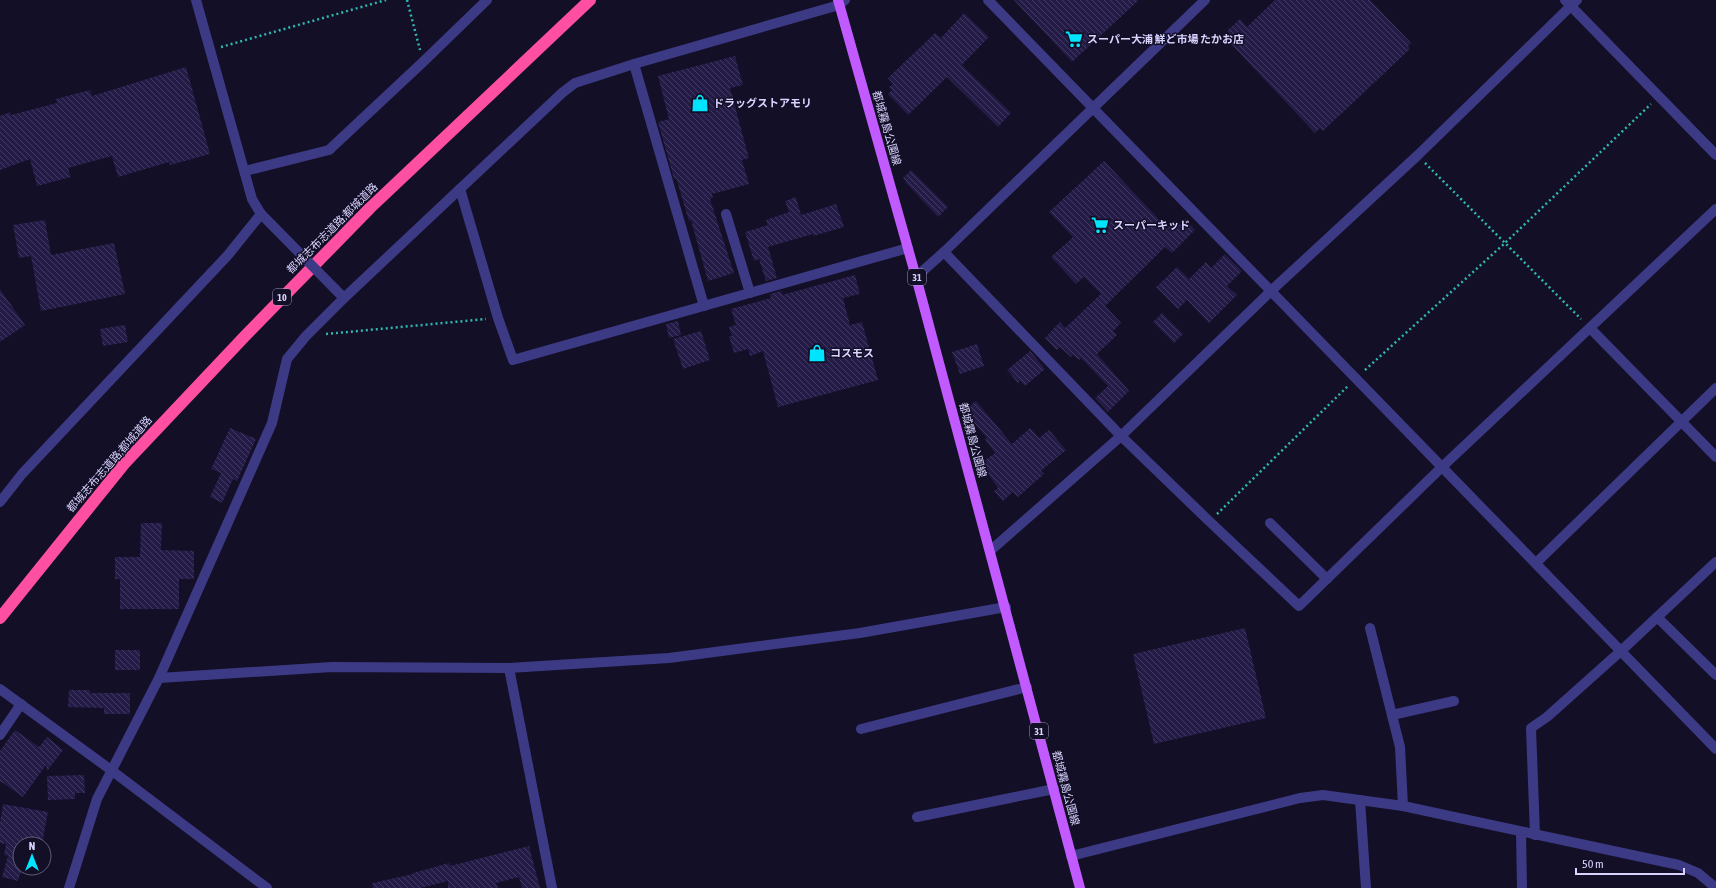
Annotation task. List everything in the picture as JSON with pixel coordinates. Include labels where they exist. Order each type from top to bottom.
[{"type":"highway","name":"都城志布志道路;都城道路","points":[[0,618],[124,464],[245,336],[370,208],[590,0]]},
{"type":"main road","name":"都城霧島公園線","points":[[841,2],[1006,607],[1080,888]]},
{"type":"street","points":[[196,0],[252,198],[261,214],[344,298]]},
{"type":"street","points":[[245,170],[329,150],[487,0]]},
{"type":"street","points":[[988,0],[1442,467],[1714,742]]},
{"type":"street","points":[[916,277],[944,252],[1206,0]]},
{"type":"street","points":[[69,888],[98,799],[111,770],[159,678],[272,423],[287,359],[306,336],[344,298],[562,93],[575,83],[841,2]]},
{"type":"street","points":[[990,551],[1120,436],[1271,291],[1418,155],[1571,2],[1658,96],[1716,155]]},
{"type":"street","points":[[634,64],[704,306]]},
{"type":"street","points":[[460,189],[498,318],[513,360],[908,248]]},
{"type":"street","points":[[944,252],[1120,436],[1299,606],[1442,467],[1716,209]]},
{"type":"street","points":[[0,502],[22,474],[228,255],[261,214]]},
{"type":"street","points":[[726,214],[750,293]]},
{"type":"street","points":[[1590,328],[1716,457]]},
{"type":"street","points":[[1536,563],[1716,388]]},
{"type":"street","points":[[1270,523],[1327,579]]},
{"type":"street","points":[[1535,835],[1531,728],[1547,717],[1622,650],[1716,562]]},
{"type":"street","points":[[159,678],[332,667],[509,668],[669,658],[860,632],[1006,607]]},
{"type":"street","points":[[1657,617],[1716,675]]},
{"type":"street","points":[[1370,628],[1400,747],[1403,806]]},
{"type":"street","points":[[509,668],[552,888]]},
{"type":"street","points":[[861,729],[1027,687]]},
{"type":"street","points":[[0,689],[111,770],[267,888]]},
{"type":"street","points":[[1392,715],[1454,701]]},
{"type":"street","points":[[0,735],[20,704]]},
{"type":"street","points":[[917,817],[1054,789]]},
{"type":"street","points":[[1071,856],[1300,798],[1323,795],[1403,806],[1679,865],[1698,873],[1716,888]]},
{"type":"street","points":[[1360,800],[1366,888]]},
{"type":"street","points":[[1521,832],[1522,888]]},
{"type":"path","points":[[211,50],[386,0]]},
{"type":"path","points":[[407,0],[423,62]]},
{"type":"path","points":[[1209,521],[1356,379],[1504,243],[1658,96]]},
{"type":"path","points":[[1418,155],[1590,328]]},
{"type":"path","points":[[306,336],[498,318]]},
{"type":"building","name":"スーパー大浦 鮮ど市場 たかお店","points":[[1014,0],[1139,0],[1072,62]]},
{"type":"building","points":[[1275,0],[1370,0],[1411,43],[1408,46],[1410,49],[1323,131],[1320,128],[1315,133],[1230,43],[1234,39],[1227,31],[1240,19],[1247,27]]},
{"type":"building","points":[[964,13],[989,37],[962,65],[1011,113],[998,127],[947,77],[908,115],[888,94],[892,90],[889,87],[893,84],[888,78],[935,33],[941,38]]},
{"type":"building","name":"ドラッグストアモリ","points":[[735,56],[743,85],[730,88],[749,158],[742,160],[749,184],[712,194],[713,198],[710,199],[734,273],[708,281],[691,220],[689,221],[676,178],[674,179],[658,122],[669,119],[658,76]]},
{"type":"building","points":[[186,67],[210,154],[170,165],[169,162],[118,177],[112,156],[68,168],[71,177],[37,186],[30,159],[0,170],[0,116],[10,112],[11,115],[57,103],[56,99],[90,90],[92,96]]},
{"type":"building","points":[[1104,161],[1167,228],[1175,221],[1179,225],[1185,219],[1195,230],[1172,253],[1165,247],[1105,306],[1121,323],[1113,331],[1117,335],[1097,354],[1129,391],[1108,412],[1095,398],[1108,386],[1081,358],[1079,360],[1073,355],[1071,357],[1060,347],[1057,350],[1045,338],[1060,322],[1065,328],[1101,294],[1084,277],[1076,284],[1051,257],[1073,237],[1049,212]]},
{"type":"building","points":[[911,170],[948,207],[938,217],[905,182],[906,181],[903,178]]},
{"type":"building","points":[[796,197],[801,215],[836,204],[844,227],[768,247],[777,278],[766,281],[759,259],[754,261],[745,232],[768,225],[766,220],[789,212],[785,201]]},
{"type":"building","points":[[45,220],[51,255],[114,243],[125,294],[41,311],[31,256],[19,258],[13,225]]},
{"type":"building","points":[[1225,254],[1242,271],[1227,286],[1237,295],[1209,323],[1187,300],[1178,309],[1156,287],[1177,267],[1189,279],[1206,262],[1211,268]]},
{"type":"building","name":"コスモス","points":[[855,275],[860,294],[843,298],[850,325],[862,322],[878,380],[778,407],[763,351],[750,356],[748,349],[734,353],[729,336],[732,336],[729,327],[736,325],[731,309],[771,298],[770,294],[781,291],[782,295]]},
{"type":"building","points":[[0,289],[25,325],[0,342]]},
{"type":"building","points":[[1162,313],[1183,334],[1174,343],[1153,322]]},
{"type":"building","points":[[678,321],[681,335],[669,338],[666,324]]},
{"type":"building","points":[[125,325],[128,342],[103,346],[100,329]]},
{"type":"building","points":[[701,331],[710,360],[683,369],[673,339]]},
{"type":"building","points":[[977,344],[984,366],[960,374],[952,352]]},
{"type":"building","points":[[1030,351],[1045,369],[1025,386],[1020,381],[1018,383],[1007,370]]},
{"type":"building","points":[[976,401],[1012,444],[1030,428],[1039,438],[1049,430],[1066,450],[1041,471],[1044,474],[1018,497],[1013,492],[1003,501],[994,491],[998,488],[981,463],[995,453],[985,439],[987,438],[964,411]]},
{"type":"building","points":[[230,428],[256,439],[237,481],[233,479],[222,503],[210,497],[221,473],[211,469]]},
{"type":"building","points":[[141,523],[162,523],[161,550],[194,551],[194,579],[179,579],[179,609],[120,609],[120,579],[115,579],[115,557],[140,557]]},
{"type":"building","points":[[1245,628],[1266,718],[1154,744],[1133,654]]},
{"type":"building","points":[[115,650],[140,650],[140,670],[115,670]]},
{"type":"building","points":[[69,690],[90,690],[90,693],[130,693],[130,714],[104,714],[104,708],[68,707]]},
{"type":"building","points":[[15,730],[39,747],[47,737],[63,750],[47,771],[46,765],[23,797],[0,781],[0,751]]},
{"type":"building","points":[[84,775],[85,793],[75,793],[75,799],[48,800],[47,776]]},
{"type":"building","points":[[3,804],[48,812],[44,836],[12,836],[12,876],[20,876],[18,881],[2,877],[8,856],[4,855],[6,844],[0,843],[0,823]]},
{"type":"building","points":[[529,846],[540,888],[522,888],[519,877],[496,883],[498,888],[448,888],[448,881],[421,888],[373,888],[372,883],[413,874],[449,863],[450,866]]},
{"type":"place","name":"スーパー大浦 鮮ど市場 たかお店","points":[[1074,39]]},
{"type":"place","name":"ドラッグストアモリ","points":[[700,103]]},
{"type":"place","name":"スーパーキッド","points":[[1100,225]]},
{"type":"place","name":"コスモス","points":[[817,353]]}]
